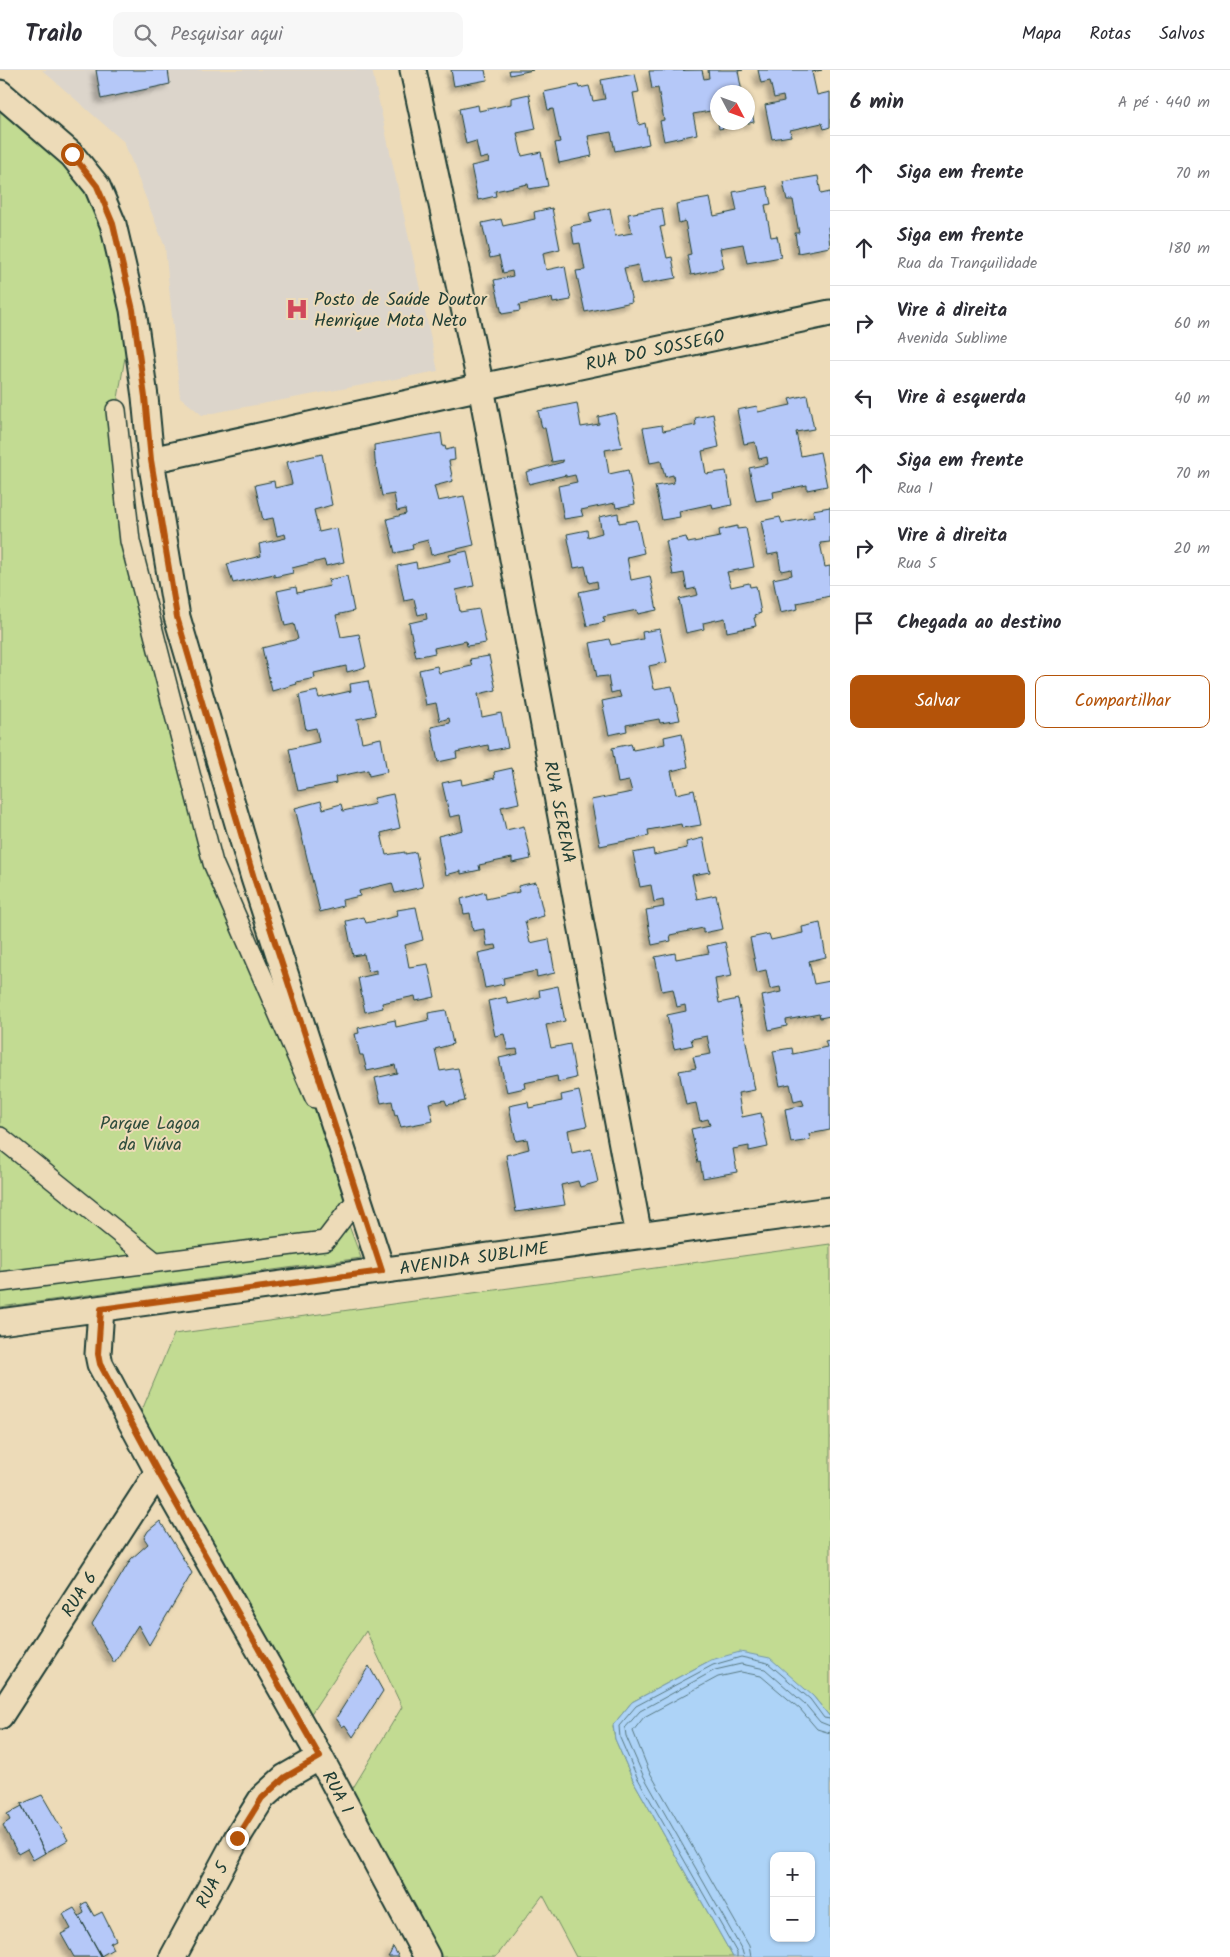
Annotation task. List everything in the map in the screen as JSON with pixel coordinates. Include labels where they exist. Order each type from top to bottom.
[{"type":"street","name":"RUA SERENA","points":[[413,70],[480,387],[639,1236]]},
{"type":"street","points":[[0,93],[72,154],[97,186],[113,224],[133,310],[145,397],[151,460],[177,617],[254,878],[382,1271]]},
{"type":"street","name":"RUA DO SOSSEGO","points":[[151,460],[480,387],[830,313]]},
{"type":"street","points":[[116,410],[130,541],[213,862],[358,1198]]},
{"type":"street","points":[[0,1137],[155,1262]]},
{"type":"street","points":[[0,1282],[326,1240],[358,1198]]},
{"type":"street","name":"AVENIDA SUBLIME","points":[[0,1322],[830,1210]]},
{"type":"street","name":"RUA 1","points":[[101,1309],[98,1354],[100,1364],[158,1472],[320,1757],[427,1957]]},
{"type":"street","name":"RUA 6","points":[[0,1716],[158,1472]]},
{"type":"street","name":"RUA 5","points":[[173,1957],[237,1838],[262,1798],[285,1777],[320,1757]]},
{"type":"shaded area","name":"Posto de Saúde Doutor Henrique Mota Neto","points":[[42,70],[372,70],[438,371],[202,415],[180,397],[165,247],[124,142]]},
{"type":"green space","name":"Parque Lagoa da Viúva","points":[[0,93],[97,186],[133,310],[116,410],[130,541],[213,862],[358,1198],[345,1215],[361,1258],[0,1307]]},
{"type":"green space","points":[[830,1244],[830,1717],[813,1696],[711,1660],[632,1702],[613,1725],[615,1739],[633,1780],[733,1957],[576,1957],[543,1895],[496,1957],[439,1957],[350,1793],[402,1707],[366,1631],[310,1715],[140,1415],[174,1334]]},
{"type":"water","points":[[740,1652],[770,1658],[813,1696],[830,1717],[830,1957],[733,1957],[633,1780],[615,1739],[613,1725],[632,1702],[711,1660]]},
{"type":"building","points":[[96,70],[168,70],[170,84],[101,99]]},
{"type":"building","points":[[451,70],[485,70],[487,80],[454,86]]},
{"type":"building","points":[[509,70],[533,70],[510,75]]},
{"type":"building","points":[[702,70],[704,79],[709,78],[708,70],[743,70],[738,71],[741,85],[710,85],[710,111],[693,114],[697,134],[664,141],[660,121],[664,120],[658,88],[652,89],[649,71]]},
{"type":"building","points":[[758,70],[822,70],[812,72],[817,95],[830,92],[830,127],[824,129],[822,123],[790,130],[791,136],[772,139],[765,105],[784,101],[783,96],[774,98],[770,81],[761,83]]},
{"type":"building","points":[[635,74],[639,92],[633,93],[639,125],[645,123],[649,144],[615,151],[611,132],[588,136],[592,156],[559,163],[555,143],[560,142],[553,109],[548,110],[544,92],[578,85],[579,88],[589,86],[593,101],[605,99],[601,80]]},
{"type":"building","points":[[529,94],[536,129],[517,133],[522,156],[541,152],[548,186],[529,189],[528,184],[495,191],[496,196],[478,200],[471,166],[489,162],[488,157],[480,159],[476,141],[466,144],[459,109],[478,105],[479,111],[511,104],[511,98]]},
{"type":"building","points":[[818,176],[821,194],[830,192],[830,226],[828,227],[830,247],[798,253],[795,233],[799,233],[793,200],[787,200],[783,182]]},
{"type":"building","points":[[767,186],[771,204],[765,205],[771,237],[777,236],[781,257],[747,263],[743,244],[720,248],[724,268],[691,275],[687,255],[691,254],[685,221],[679,223],[676,204],[710,198],[714,216],[737,211],[733,192]]},
{"type":"building","points":[[552,208],[560,249],[543,253],[546,270],[565,266],[571,300],[553,303],[552,298],[519,305],[520,311],[502,314],[494,280],[513,276],[512,271],[503,273],[499,256],[490,258],[482,223],[501,219],[503,226],[535,219],[534,212]]},
{"type":"building","points":[[610,208],[615,236],[632,233],[628,214],[662,208],[665,226],[660,227],[667,258],[672,257],[676,278],[642,284],[638,265],[624,268],[632,302],[585,312],[576,271],[585,270],[580,243],[574,244],[571,226],[591,222],[589,213]]},
{"type":"building","points":[[807,395],[814,429],[796,432],[801,456],[820,452],[827,486],[807,490],[807,485],[773,492],[774,498],[756,501],[749,468],[768,464],[767,457],[759,459],[755,442],[744,444],[737,410],[757,406],[758,412],[791,405],[789,399]]},
{"type":"building","points":[[577,403],[581,427],[599,424],[598,417],[615,413],[622,447],[605,450],[609,474],[628,470],[635,504],[616,508],[615,503],[581,510],[583,516],[564,519],[558,486],[577,482],[575,475],[566,477],[566,475],[529,484],[526,472],[563,462],[563,460],[552,462],[545,428],[542,428],[538,411]]},
{"type":"building","points":[[713,414],[719,447],[702,451],[706,474],[726,471],[732,505],[713,509],[712,504],[679,511],[680,517],[662,520],[655,486],[674,483],[673,475],[665,477],[661,461],[650,463],[643,428],[662,425],[663,431],[696,425],[695,418]]},
{"type":"building","points":[[441,433],[443,447],[445,446],[446,450],[454,448],[455,460],[449,461],[453,481],[434,486],[438,501],[464,496],[474,545],[431,555],[428,540],[412,544],[413,549],[395,553],[387,519],[406,514],[405,509],[397,511],[394,494],[382,496],[374,445]]},
{"type":"building","points":[[322,454],[332,505],[314,510],[319,532],[337,528],[344,562],[326,566],[324,560],[292,568],[293,573],[274,577],[274,574],[233,583],[227,564],[261,556],[259,544],[286,538],[285,534],[277,536],[273,518],[263,520],[255,485],[274,481],[275,488],[292,484],[287,462]]},
{"type":"building","points":[[830,507],[830,542],[820,543],[825,567],[830,566],[830,596],[797,603],[798,609],[780,613],[773,579],[792,575],[791,569],[781,571],[778,553],[768,555],[761,521],[780,517],[782,523],[814,517],[813,510]]},
{"type":"building","points":[[618,513],[619,523],[637,520],[644,553],[627,557],[631,580],[650,576],[657,610],[638,614],[637,610],[603,617],[605,622],[587,626],[579,592],[598,588],[597,581],[589,583],[585,566],[574,568],[567,534],[587,530],[588,537],[602,533],[599,517]]},
{"type":"building","points":[[737,526],[737,529],[746,528],[754,567],[727,572],[731,587],[749,583],[750,587],[756,586],[761,613],[755,615],[756,626],[727,632],[725,618],[703,623],[704,629],[686,633],[679,599],[698,595],[696,588],[687,590],[684,573],[673,575],[666,541],[686,537],[688,543],[720,537],[719,530]]},
{"type":"building","points":[[467,551],[474,586],[456,590],[460,612],[479,609],[486,643],[467,646],[466,641],[434,648],[435,653],[416,657],[409,623],[427,619],[426,613],[418,615],[414,599],[404,601],[397,566],[416,562],[417,568],[450,561],[449,555]]},
{"type":"building","points":[[347,576],[354,611],[336,615],[341,637],[359,634],[366,667],[347,672],[346,666],[314,673],[315,678],[296,682],[297,684],[272,691],[262,648],[298,639],[294,624],[285,626],[277,591],[296,587],[297,593],[330,586],[328,580]]},
{"type":"building","points":[[660,629],[667,662],[649,666],[654,689],[672,686],[680,720],[660,723],[659,719],[626,725],[627,731],[609,735],[602,701],[621,697],[619,691],[611,693],[608,676],[597,677],[590,643],[609,639],[611,645],[643,639],[642,632]]},
{"type":"building","points":[[489,656],[496,690],[478,694],[482,717],[501,713],[508,747],[489,751],[488,745],[456,752],[457,758],[438,762],[431,727],[450,723],[449,718],[440,721],[436,703],[426,705],[419,670],[437,666],[439,673],[472,666],[470,659]]},
{"type":"building","points":[[368,681],[376,715],[357,719],[362,742],[381,738],[387,772],[369,776],[368,770],[335,777],[336,783],[298,791],[289,749],[319,742],[316,728],[306,730],[299,695],[317,691],[319,698],[351,691],[350,684]]},
{"type":"building","points":[[682,733],[688,767],[671,771],[676,794],[694,790],[701,825],[682,828],[681,824],[648,830],[649,836],[600,846],[591,800],[632,792],[629,781],[618,783],[612,748],[631,744],[633,750],[665,744],[664,737]]},
{"type":"building","points":[[512,768],[519,803],[501,807],[506,830],[524,826],[531,859],[512,863],[512,858],[479,865],[480,870],[461,874],[461,871],[446,875],[438,836],[463,830],[460,815],[450,817],[442,783],[461,779],[462,785],[495,778],[494,772]]},
{"type":"building","points":[[393,794],[400,828],[381,833],[386,855],[416,852],[423,887],[395,893],[392,883],[359,891],[360,896],[342,900],[343,906],[320,912],[295,808],[321,801],[323,809],[341,804],[343,811],[375,804],[374,798]]},
{"type":"building","points":[[703,838],[710,872],[692,875],[697,899],[716,895],[723,929],[703,933],[703,928],[670,935],[671,941],[652,945],[646,910],[664,907],[663,900],[654,902],[651,885],[640,887],[633,853],[653,849],[654,855],[687,848],[686,842]]},
{"type":"building","points":[[536,882],[544,916],[525,921],[530,943],[549,939],[555,973],[537,977],[536,971],[503,978],[504,984],[485,988],[478,953],[497,949],[496,945],[487,946],[484,929],[473,931],[470,913],[464,914],[461,899],[485,892],[486,899],[519,892],[518,886]]},
{"type":"building","points":[[416,907],[423,940],[405,945],[409,967],[428,964],[435,997],[416,1001],[415,996],[382,1003],[383,1008],[365,1012],[358,978],[376,974],[376,970],[368,972],[364,954],[353,956],[346,921],[364,917],[366,923],[398,916],[397,910]]},
{"type":"building","points":[[820,923],[826,957],[809,961],[814,984],[830,981],[830,1016],[820,1018],[819,1014],[786,1020],[787,1026],[769,1030],[762,996],[781,992],[780,987],[770,989],[766,970],[757,972],[750,938],[769,934],[771,940],[803,933],[802,927]]},
{"type":"building","points":[[725,942],[732,976],[715,979],[719,1003],[738,999],[755,1090],[738,1093],[742,1117],[761,1113],[768,1147],[749,1151],[749,1146],[733,1149],[737,1172],[703,1178],[691,1129],[710,1125],[708,1119],[700,1121],[696,1103],[686,1105],[679,1071],[696,1068],[693,1057],[711,1054],[707,1036],[691,1039],[693,1045],[674,1049],[667,1015],[686,1011],[685,1005],[677,1007],[673,989],[662,991],[655,957],[675,953],[676,959],[709,953],[707,946]]},
{"type":"building","points":[[558,986],[565,1021],[546,1025],[551,1048],[570,1044],[576,1078],[558,1082],[557,1076],[524,1083],[525,1088],[507,1092],[499,1058],[518,1054],[517,1049],[508,1050],[504,1034],[495,1036],[488,1001],[506,997],[508,1004],[540,997],[539,990]]},
{"type":"building","points":[[446,1010],[453,1044],[435,1049],[440,1071],[458,1068],[465,1101],[447,1105],[445,1100],[429,1103],[433,1121],[401,1127],[397,1115],[395,1116],[392,1101],[381,1103],[375,1078],[397,1073],[395,1065],[367,1071],[363,1055],[360,1055],[355,1034],[359,1033],[358,1028],[395,1020],[396,1027],[429,1020],[428,1013]]},
{"type":"building","points":[[830,1040],[830,1130],[809,1134],[810,1140],[791,1143],[785,1109],[804,1105],[802,1100],[794,1102],[790,1084],[780,1086],[773,1051],[792,1048],[793,1054],[827,1047],[825,1041]]},
{"type":"building","points":[[579,1091],[587,1126],[568,1130],[572,1153],[591,1149],[598,1182],[580,1187],[578,1181],[561,1185],[565,1205],[516,1212],[506,1155],[529,1149],[527,1139],[516,1141],[509,1106],[528,1102],[529,1108],[562,1101],[561,1095]]},
{"type":"building","points":[[160,1521],[192,1573],[149,1645],[138,1625],[114,1663],[92,1624],[131,1559],[148,1544],[144,1538],[148,1531]]},
{"type":"building","points":[[369,1666],[383,1691],[353,1737],[345,1725],[342,1727],[336,1718]]},
{"type":"building","points":[[42,1795],[68,1840],[45,1853],[21,1804]]},
{"type":"building","points":[[22,1806],[45,1853],[33,1860],[27,1849],[18,1854],[3,1825],[10,1820],[7,1814]]},
{"type":"building","points":[[86,1902],[94,1916],[102,1912],[116,1940],[110,1943],[113,1949],[101,1956],[79,1916],[84,1913],[81,1905]]},
{"type":"building","points":[[74,1908],[102,1957],[74,1957],[61,1934],[71,1929],[63,1914]]},
{"type":"building","points":[[393,1947],[399,1957],[388,1957]]},
{"type":"place","name":"Posto de Saúde Doutor Henrique Mota Neto","points":[[297,309]]},
{"type":"route","points":[[72,154],[97,186],[113,224],[133,310],[145,397],[151,460],[177,617],[254,878],[382,1271],[101,1309],[98,1354],[100,1364],[158,1472],[320,1757],[285,1777],[262,1798],[237,1838]]}]
